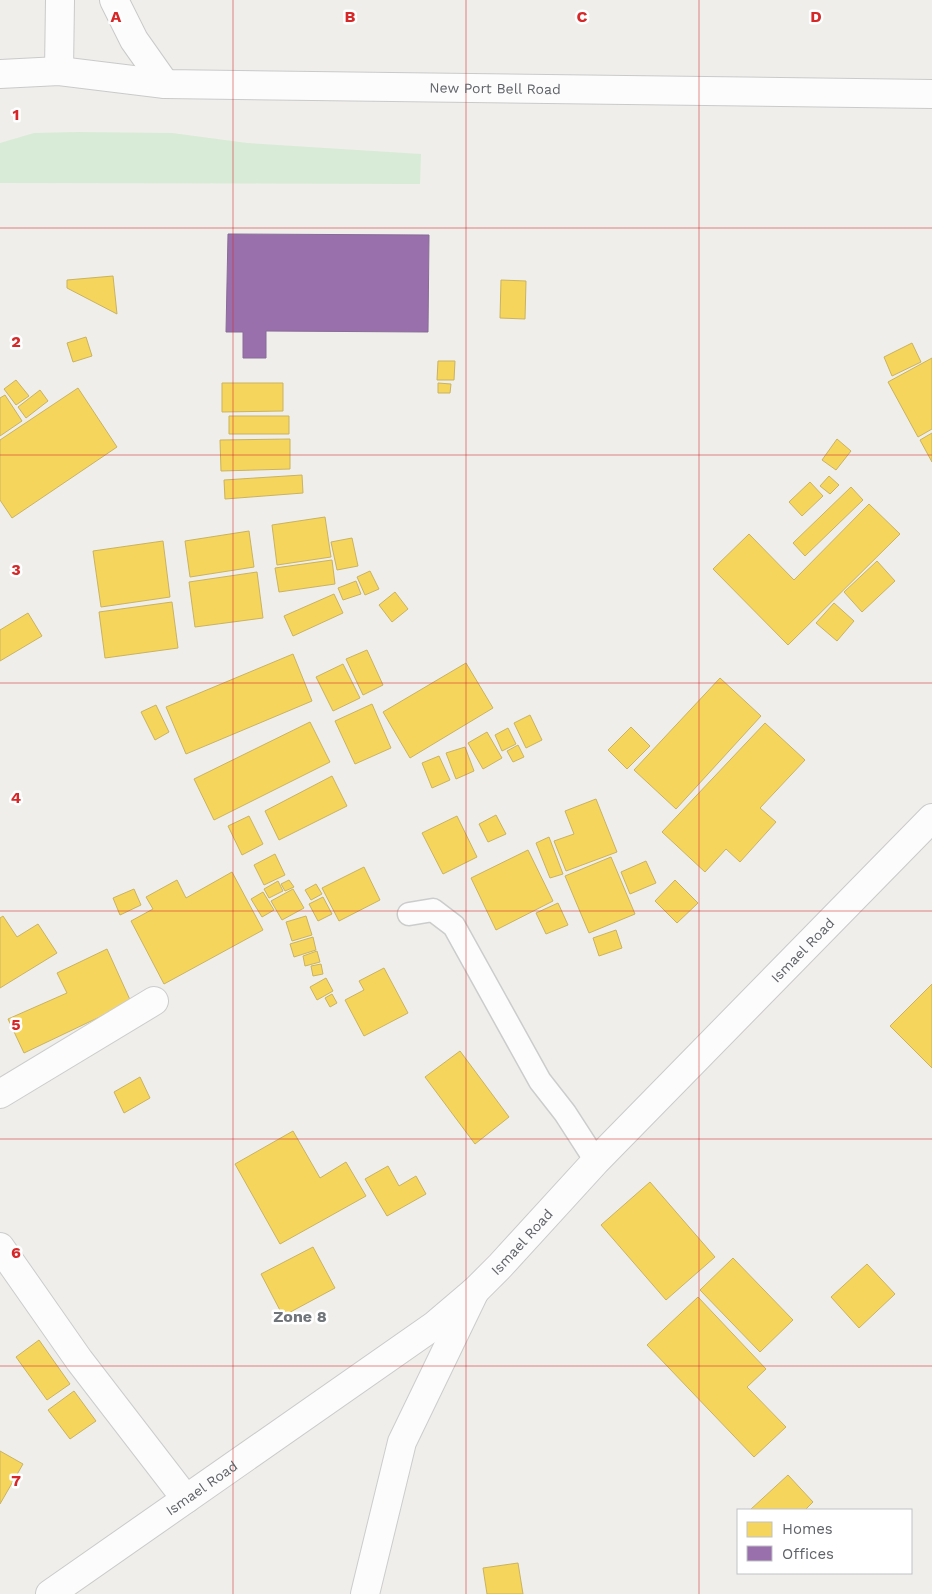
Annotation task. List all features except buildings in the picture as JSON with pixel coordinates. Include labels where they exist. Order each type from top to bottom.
[{"type":"street","points":[[59,71],[60,0]]},
{"type":"street","points":[[114,0],[134,40],[165,84]]},
{"type":"street","name":"New Port Bell Road","points":[[0,74],[59,71],[165,84],[932,94]]},
{"type":"street","name":"Ismael Road","points":[[50,1594],[435,1325],[475,1291],[596,1161],[932,818]]},
{"type":"street","points":[[0,1094],[154,1001]]},
{"type":"street","points":[[0,1247],[79,1360],[186,1499]]},
{"type":"street","points":[[365,1594],[402,1442],[475,1291]]},
{"type":"lane","points":[[409,914],[433,910],[454,926],[540,1081],[565,1113],[596,1161]]},
{"type":"green space","points":[[34,133],[172,133],[247,143],[421,154],[420,184],[0,183],[0,143]]},
{"type":"district","name":"Zone 8","points":[[300,1316]]}]
